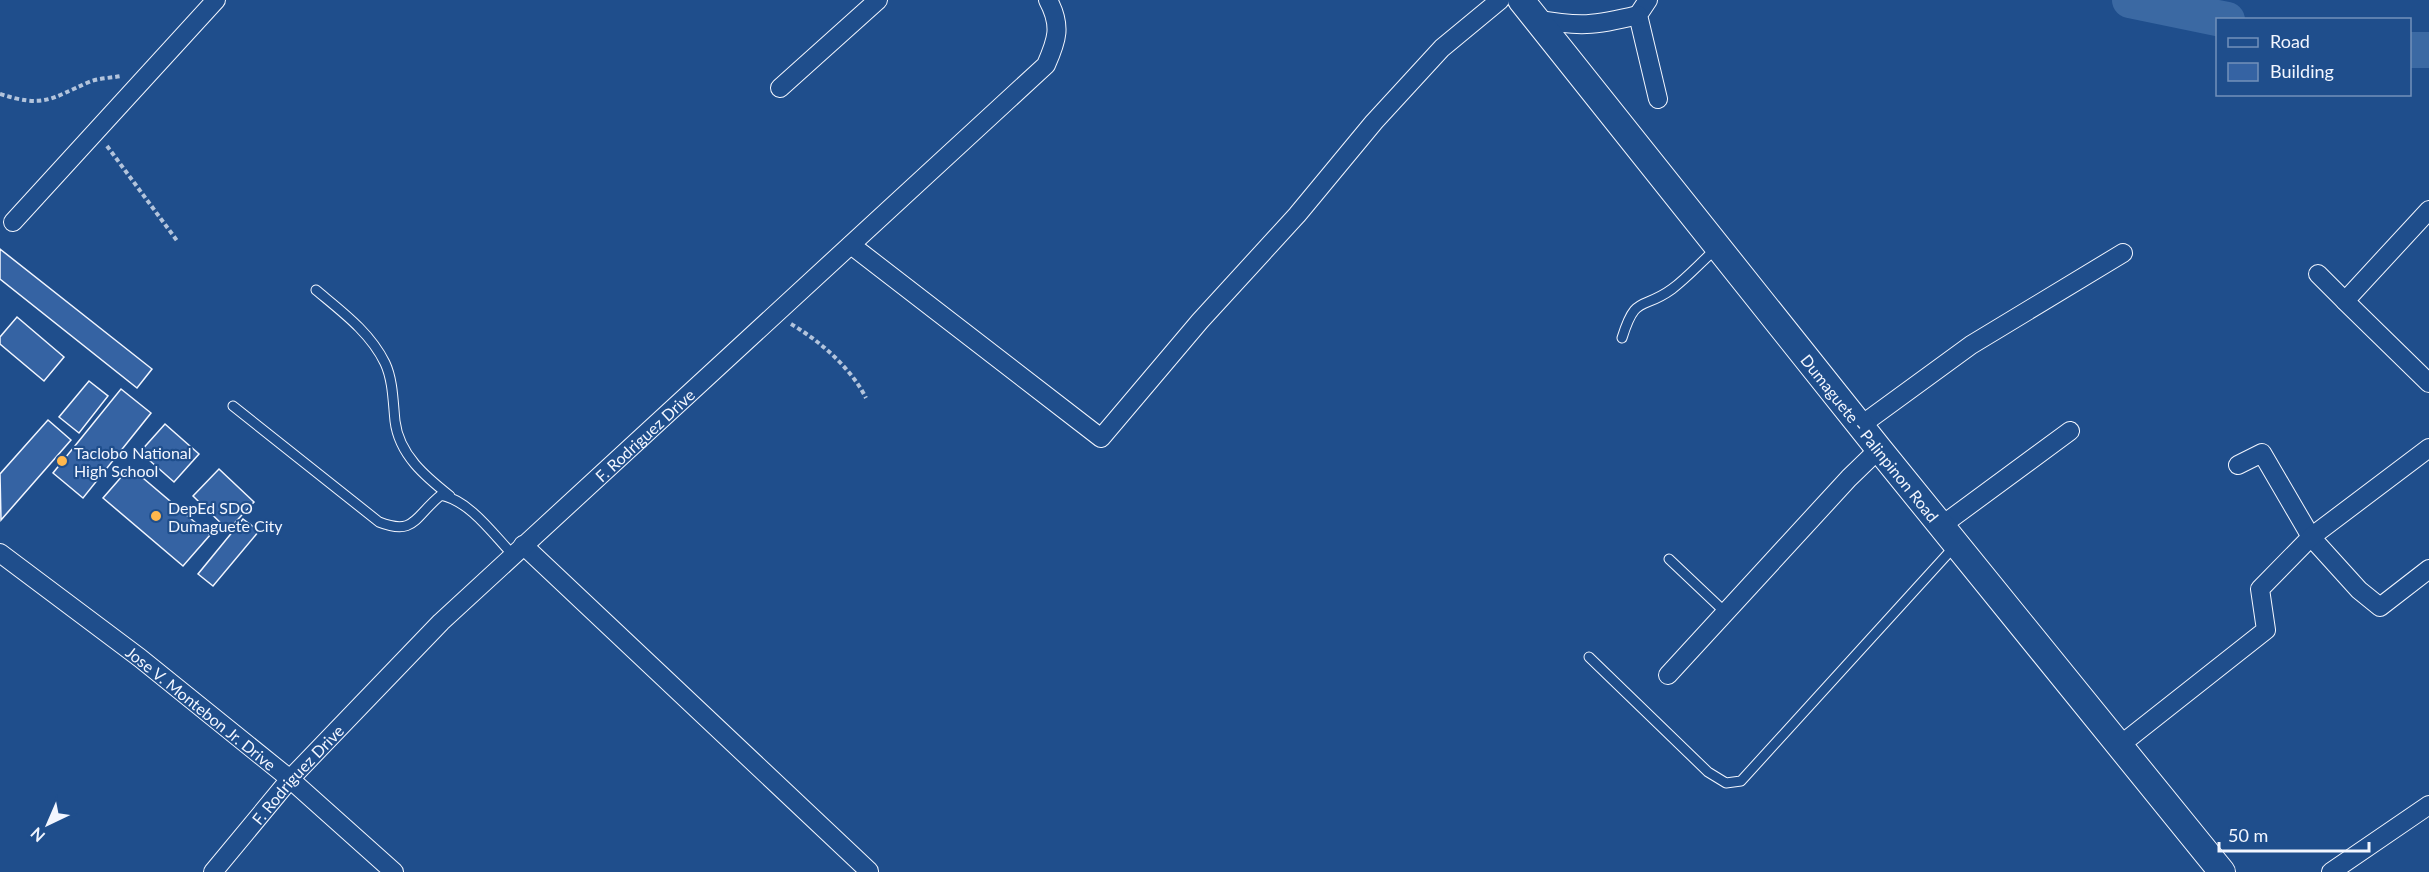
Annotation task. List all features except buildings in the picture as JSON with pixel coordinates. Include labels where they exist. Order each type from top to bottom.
[{"type":"main road","name":"Dumaguete - Palinpinon Road","points":[[1528,9],[1948,536],[2222,872]]},
{"type":"street","points":[[13,222],[143,77],[216,0]]},
{"type":"street","points":[[780,88],[878,0]]},
{"type":"street","name":"F. Rodriguez Drive","points":[[213,872],[290,779],[441,622],[1046,65],[1058,37],[1053,10],[1048,0]]},
{"type":"street","points":[[851,245],[1101,438],[1200,321],[1297,215],[1374,122],[1442,48],[1500,0]]},
{"type":"street","points":[[1528,9],[1574,26],[1602,24],[1643,8],[1658,99]]},
{"type":"street","points":[[2345,301],[2429,210]]},
{"type":"street","points":[[1860,426],[1971,345],[2123,254]]},
{"type":"street","points":[[2318,274],[2429,383]]},
{"type":"street","points":[[1948,536],[2070,431]]},
{"type":"street","points":[[2119,746],[2266,630],[2260,589],[2311,537],[2429,448]]},
{"type":"street","points":[[1668,675],[1879,449]]},
{"type":"street","points":[[2238,465],[2262,453],[2311,537],[2359,590],[2380,606],[2429,569]]},
{"type":"street","points":[[518,550],[869,871]]},
{"type":"street","name":"Jose V. Montebon Jr. Drive","points":[[0,553],[140,658],[290,779],[394,872]]},
{"type":"street","points":[[2331,872],[2429,805]]},
{"type":"lane","points":[[1622,338],[1629,314],[1643,302],[1671,290],[1717,247]]},
{"type":"lane","points":[[316,290],[353,321],[372,342],[385,363],[393,391],[395,424],[404,449],[422,473],[518,550]]},
{"type":"lane","points":[[233,406],[379,522],[397,528],[407,528],[441,495],[452,498]]},
{"type":"lane","points":[[1589,657],[1708,772],[1726,783],[1741,780],[1948,536]]},
{"type":"lane","points":[[1669,559],[1725,612]]},
{"type":"path","points":[[0,94],[25,102],[51,99],[70,93],[90,82],[121,76],[143,77]]},
{"type":"path","points":[[95,131],[178,242]]},
{"type":"path","points":[[775,315],[802,330],[832,356],[857,380],[866,398]]},
{"type":"waterway","points":[[2130,0],[2217,18]]},
{"type":"waterway","points":[[2411,50],[2429,50]]},
{"type":"place","name":"Taclobo National High School","points":[[62,461]]},
{"type":"place","name":"DepEd SDO Dumaguete City","points":[[156,516]]}]
